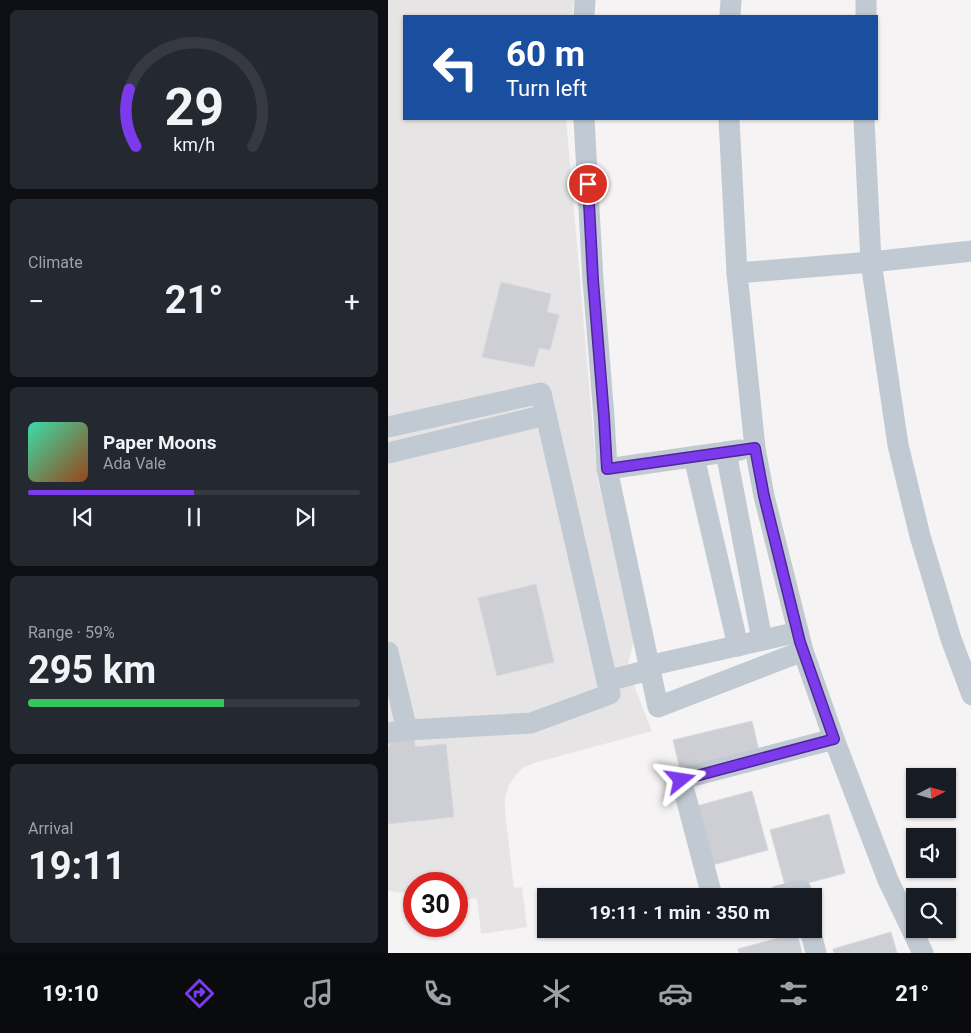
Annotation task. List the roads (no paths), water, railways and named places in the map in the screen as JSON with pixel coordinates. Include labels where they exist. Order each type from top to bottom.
[{"type":"street","points":[[584,15],[585,0]]},
{"type":"street","points":[[730,15],[731,0]]},
{"type":"street","points":[[866,0],[866,15]]},
{"type":"street","points":[[584,120],[593,280],[607,469],[658,706],[800,642]]},
{"type":"street","points":[[729,120],[737,273],[755,448],[764,496],[800,642],[834,739],[888,880],[923,953]]},
{"type":"street","points":[[864,120],[871,262],[898,444],[920,536],[951,639],[972,695]]},
{"type":"street","points":[[737,273],[871,262],[972,251]]},
{"type":"street","points":[[388,426],[541,393],[610,694],[532,724],[397,731],[388,652]]},
{"type":"street","points":[[388,453],[546,415]]},
{"type":"street","points":[[607,469],[755,448]]},
{"type":"street","points":[[726,452],[762,640]]},
{"type":"street","points":[[694,457],[738,646]]},
{"type":"street","points":[[607,681],[649,668],[762,640],[800,642]]},
{"type":"street","points":[[710,888],[681,780],[834,739]]},
{"type":"street","points":[[812,938],[816,953]]}]
